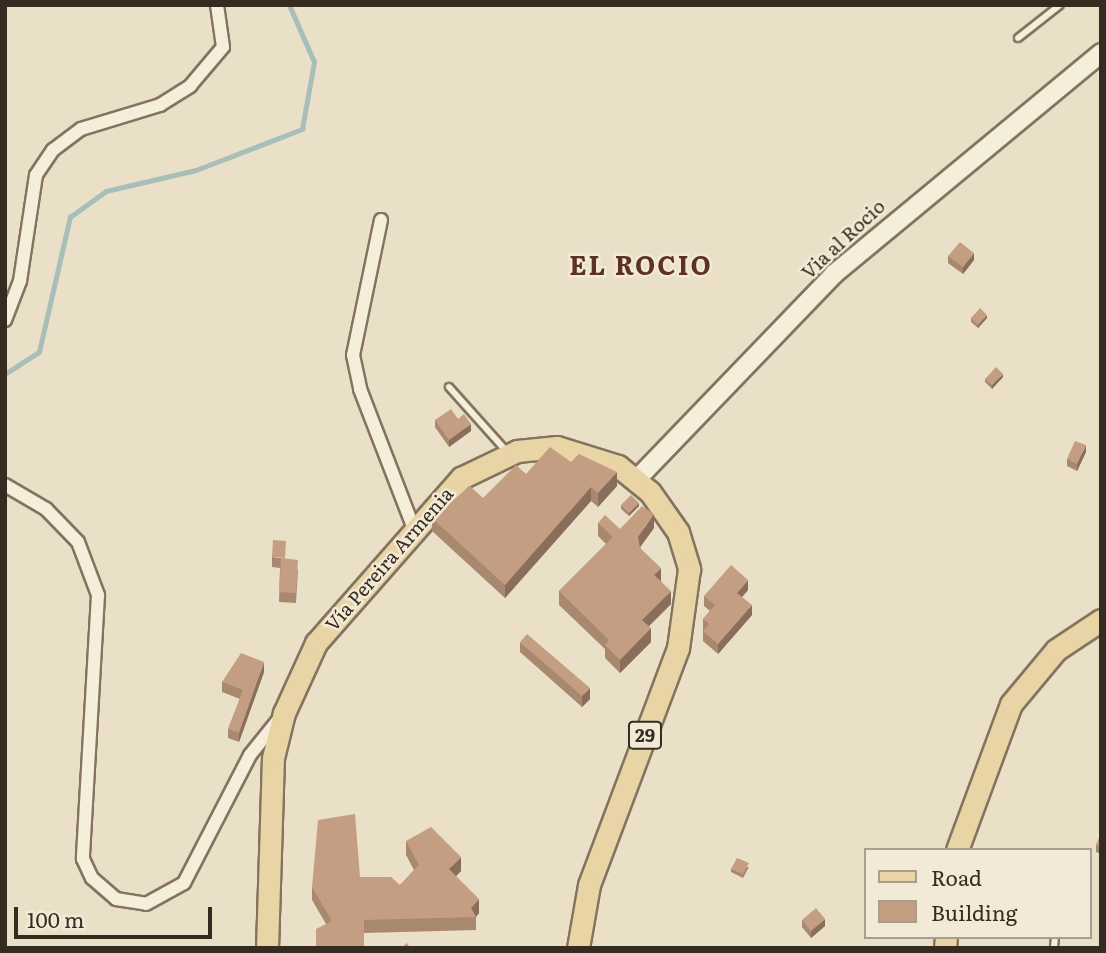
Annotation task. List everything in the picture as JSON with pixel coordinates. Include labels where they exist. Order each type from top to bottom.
[{"type":"main road","name":"Via al Rocio","points":[[636,479],[834,274],[1101,53]]},
{"type":"main road","name":"Vía Pereira Armenia","points":[[267,948],[273,758],[284,713],[321,636],[413,526],[461,478],[508,453],[534,447],[579,451],[636,479],[678,531],[690,591],[678,648],[589,885],[578,948]]},
{"type":"main road","points":[[958,848],[1011,704],[1056,650],[1101,620]]},
{"type":"street","points":[[5,320],[20,281],[36,175],[53,150],[81,130],[160,105],[190,86],[223,47],[225,30],[217,5]]},
{"type":"street","points":[[381,220],[353,355],[413,526]]},
{"type":"street","points":[[5,485],[46,509],[78,542],[98,595],[83,859],[92,878],[116,899],[146,904],[184,883],[250,755],[284,713]]},
{"type":"lane","points":[[1018,38],[1060,5]]},
{"type":"lane","points":[[449,387],[508,453]]},
{"type":"building","points":[[960,242],[974,253],[963,267],[948,256]]},
{"type":"building","points":[[980,308],[987,315],[978,325],[971,318]]},
{"type":"building","points":[[996,367],[1003,374],[992,385],[985,379]]},
{"type":"building","points":[[451,409],[458,419],[464,414],[471,424],[449,440],[435,420]]},
{"type":"building","points":[[1075,441],[1086,445],[1077,464],[1067,459]]},
{"type":"building","points":[[550,447],[571,462],[579,454],[617,472],[598,493],[591,487],[505,585],[432,518],[470,486],[483,498],[516,465],[526,474]]},
{"type":"building","points":[[631,495],[639,503],[629,513],[621,505]]},
{"type":"building","points":[[642,506],[654,514],[638,537],[640,548],[661,568],[654,575],[671,591],[642,620],[651,628],[620,660],[605,645],[609,640],[559,591],[613,537],[598,523],[605,515],[620,529]]},
{"type":"building","points":[[273,540],[286,541],[285,558],[272,557]]},
{"type":"building","points":[[281,558],[298,560],[296,593],[279,592]]},
{"type":"building","points":[[731,565],[748,580],[737,593],[752,605],[718,644],[703,631],[709,624],[703,619],[715,605],[704,596]]},
{"type":"building","points":[[527,634],[590,688],[582,696],[520,642]]},
{"type":"building","points":[[241,653],[264,662],[239,733],[228,729],[243,690],[222,682]]},
{"type":"building","points":[[355,814],[360,877],[391,877],[400,885],[419,865],[406,841],[431,827],[461,857],[449,869],[479,899],[471,908],[476,917],[364,920],[364,948],[316,948],[316,929],[332,921],[312,887],[318,820]]},
{"type":"building","points":[[1101,834],[1101,847],[1096,845]]},
{"type":"building","points":[[737,858],[749,863],[743,874],[731,869]]},
{"type":"building","points":[[816,908],[825,919],[811,931],[802,920]]},
{"type":"waterway","points":[[5,374],[39,352],[70,217],[106,191],[196,170],[302,129],[314,62],[289,5]]},
{"type":"district","name":"EL ROCIO","points":[[641,264]]}]
